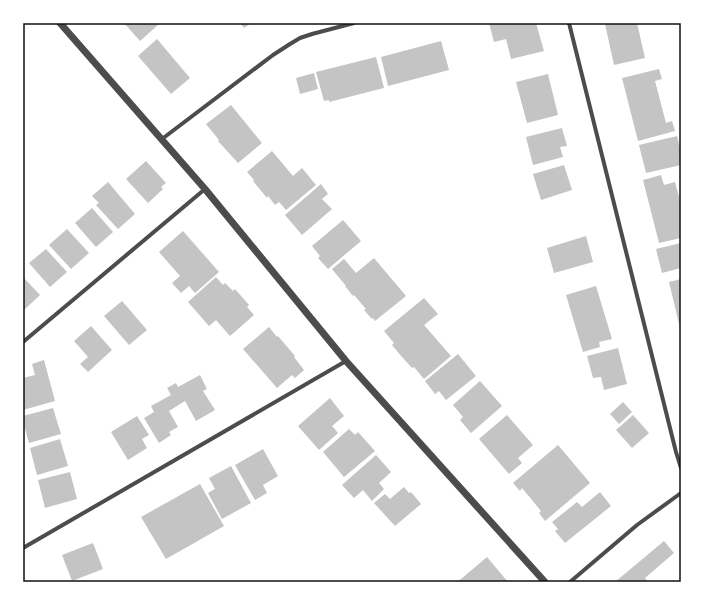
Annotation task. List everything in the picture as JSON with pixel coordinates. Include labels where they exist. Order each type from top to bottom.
[{"type":"street","points":[[60,23],[162,139],[346,361],[545,582]]},
{"type":"street","points":[[162,139],[290,44],[300,38],[312,34],[354,23]]},
{"type":"street","points":[[569,23],[681,468]]},
{"type":"street","points":[[23,342],[204,190]]},
{"type":"street","points":[[23,548],[346,361]]},
{"type":"street","points":[[570,582],[637,525],[681,493]]},
{"type":"building","points":[[124,23],[158,23],[159,24],[140,41]]},
{"type":"building","points":[[240,23],[251,23],[244,28]]},
{"type":"building","points":[[489,23],[536,23],[544,51],[511,59],[506,39],[494,42]]},
{"type":"building","points":[[637,23],[645,58],[614,65],[605,24]]},
{"type":"building","points":[[157,39],[190,78],[171,94],[138,56]]},
{"type":"building","points":[[441,41],[449,70],[388,86],[381,57]]},
{"type":"building","points":[[376,57],[384,88],[329,102],[329,100],[324,101],[316,72]]},
{"type":"building","points":[[659,69],[662,79],[655,81],[666,123],[672,121],[675,131],[638,141],[622,78]]},
{"type":"building","points":[[314,73],[318,89],[300,94],[296,78]]},
{"type":"building","points":[[548,74],[558,115],[527,123],[516,82]]},
{"type":"building","points":[[231,105],[262,143],[238,163],[218,141],[219,140],[206,124]]},
{"type":"building","points":[[562,128],[567,146],[560,147],[563,157],[533,165],[526,137]]},
{"type":"building","points":[[677,136],[681,152],[681,165],[646,173],[639,145]]},
{"type":"building","points":[[272,151],[293,176],[302,168],[316,185],[286,210],[279,202],[275,205],[268,196],[267,198],[247,172]]},
{"type":"building","points":[[146,161],[166,183],[161,187],[163,189],[148,203],[126,179]]},
{"type":"building","points":[[564,165],[572,190],[541,200],[533,174]]},
{"type":"building","points":[[661,175],[664,185],[675,182],[681,204],[681,238],[659,243],[643,180]]},
{"type":"building","points":[[108,182],[135,214],[118,229],[96,205],[99,203],[92,196]]},
{"type":"building","points":[[321,184],[328,194],[322,199],[332,209],[302,235],[285,215]]},
{"type":"building","points":[[92,208],[113,232],[96,247],[75,223]]},
{"type":"building","points":[[343,220],[361,241],[328,269],[318,258],[320,256],[312,246]]},
{"type":"building","points":[[67,229],[89,253],[71,269],[49,245]]},
{"type":"building","points":[[183,231],[219,272],[195,293],[189,286],[181,293],[172,283],[180,276],[159,252]]},
{"type":"building","points":[[586,236],[593,262],[554,273],[547,248]]},
{"type":"building","points":[[681,243],[681,268],[662,273],[656,249]]},
{"type":"building","points":[[46,249],[67,272],[50,287],[29,263]]},
{"type":"building","points":[[374,258],[406,296],[375,321],[364,310],[366,309],[354,295],[353,296],[332,269],[344,259],[356,273]]},
{"type":"building","points":[[23,277],[40,295],[24,310],[23,309]]},
{"type":"building","points":[[216,277],[223,285],[225,283],[233,291],[235,289],[249,305],[247,307],[254,315],[230,336],[216,320],[209,326],[188,302]]},
{"type":"building","points":[[681,279],[681,328],[680,328],[669,282]]},
{"type":"building","points":[[596,286],[612,339],[599,342],[600,347],[583,352],[566,295]]},
{"type":"building","points":[[424,298],[438,314],[424,325],[451,356],[424,379],[392,345],[394,343],[384,331]]},
{"type":"building","points":[[122,301],[147,330],[129,345],[104,316]]},
{"type":"building","points":[[91,326],[112,350],[88,372],[80,364],[88,357],[74,341]]},
{"type":"building","points":[[269,327],[295,356],[294,357],[304,370],[295,378],[292,375],[277,388],[243,349]]},
{"type":"building","points":[[618,348],[627,384],[604,390],[601,377],[593,378],[587,356]]},
{"type":"building","points":[[458,354],[476,376],[446,400],[439,391],[435,394],[425,381]]},
{"type":"building","points":[[44,360],[55,401],[23,410],[23,378],[35,375],[32,364]]},
{"type":"building","points":[[200,375],[207,389],[203,391],[215,410],[196,421],[185,401],[169,411],[178,427],[169,432],[171,435],[159,443],[144,418],[154,412],[151,406],[171,395],[167,388],[176,383],[178,387]]},
{"type":"building","points":[[480,381],[502,406],[471,433],[460,420],[463,417],[453,405]]},
{"type":"building","points":[[330,398],[344,416],[332,426],[338,433],[319,450],[298,426]]},
{"type":"building","points":[[623,402],[632,412],[619,424],[610,414]]},
{"type":"building","points":[[53,408],[61,434],[29,443],[23,416]]},
{"type":"building","points":[[507,415],[533,445],[518,458],[522,463],[509,474],[479,439]]},
{"type":"building","points":[[633,415],[649,433],[632,448],[616,430]]},
{"type":"building","points":[[137,416],[149,435],[142,439],[147,448],[128,460],[111,432]]},
{"type":"building","points":[[349,429],[355,435],[358,432],[375,451],[344,477],[323,452]]},
{"type":"building","points":[[60,439],[68,466],[37,475],[30,448]]},
{"type":"building","points":[[558,445],[590,483],[545,521],[539,513],[541,511],[522,488],[520,491],[513,483]]},
{"type":"building","points":[[263,449],[278,476],[263,485],[267,493],[255,500],[235,465]]},
{"type":"building","points":[[376,455],[391,472],[379,483],[384,489],[372,501],[363,490],[354,498],[342,485]]},
{"type":"building","points":[[231,466],[251,503],[222,519],[208,493],[215,489],[209,478]]},
{"type":"building","points":[[70,472],[77,499],[45,508],[38,480]]},
{"type":"building","points":[[200,484],[224,526],[166,559],[141,517]]},
{"type":"building","points":[[404,487],[409,493],[411,492],[421,504],[395,526],[374,503],[385,494],[390,499]]},
{"type":"building","points":[[600,492],[611,506],[565,543],[555,531],[558,529],[552,522],[577,502],[582,507]]},
{"type":"building","points":[[664,541],[674,553],[645,578],[648,582],[615,582]]},
{"type":"building","points":[[93,543],[103,569],[72,581],[62,555]]},
{"type":"building","points":[[487,557],[508,582],[457,582],[461,579]]}]
